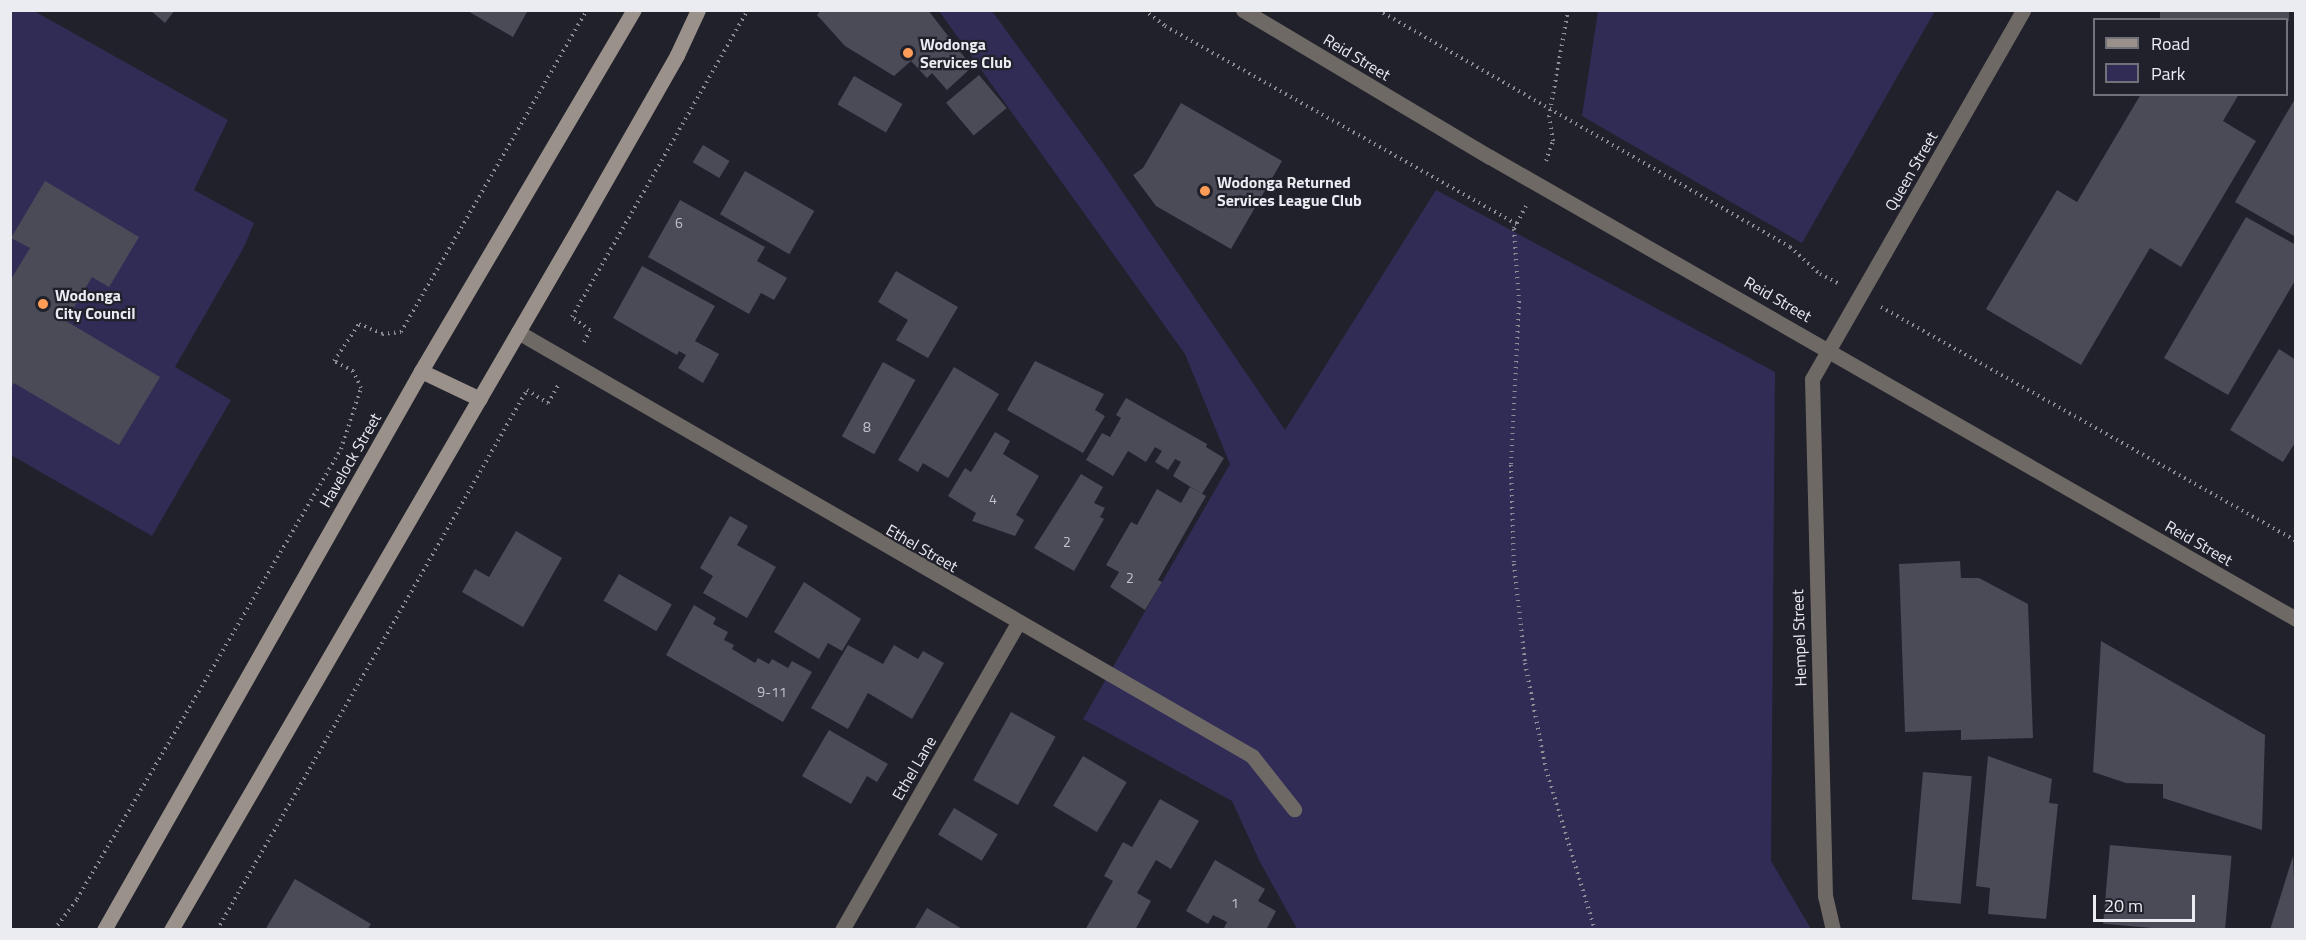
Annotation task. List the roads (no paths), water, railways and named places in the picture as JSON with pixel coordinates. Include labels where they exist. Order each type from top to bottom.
[{"type":"street","name":"Havelock Street","points":[[104,930],[422,371],[634,10]]},
{"type":"street","points":[[171,930],[519,332],[677,55],[698,10]]},
{"type":"street","name":"Reid Street","points":[[1243,10],[1490,157],[1830,349],[2295,619]]},
{"type":"street","name":"Queen Street","points":[[1830,349],[2023,10]]},
{"type":"street","name":"Ethel Street","points":[[519,332],[570,366],[1017,624],[1252,756],[1294,809]]},
{"type":"street","name":"Hempel Street","points":[[1830,349],[1812,379],[1825,896],[1833,930]]},
{"type":"street","points":[[422,371],[480,399]]},
{"type":"street","name":"Ethel Lane","points":[[842,930],[1017,624]]},
{"type":"place","name":"Wodonga Services Club","points":[[908,53]]},
{"type":"place","name":"Wodonga Returned Services League Club","points":[[1205,191]]},
{"type":"place","name":"Wodonga City Council","points":[[43,304]]}]
